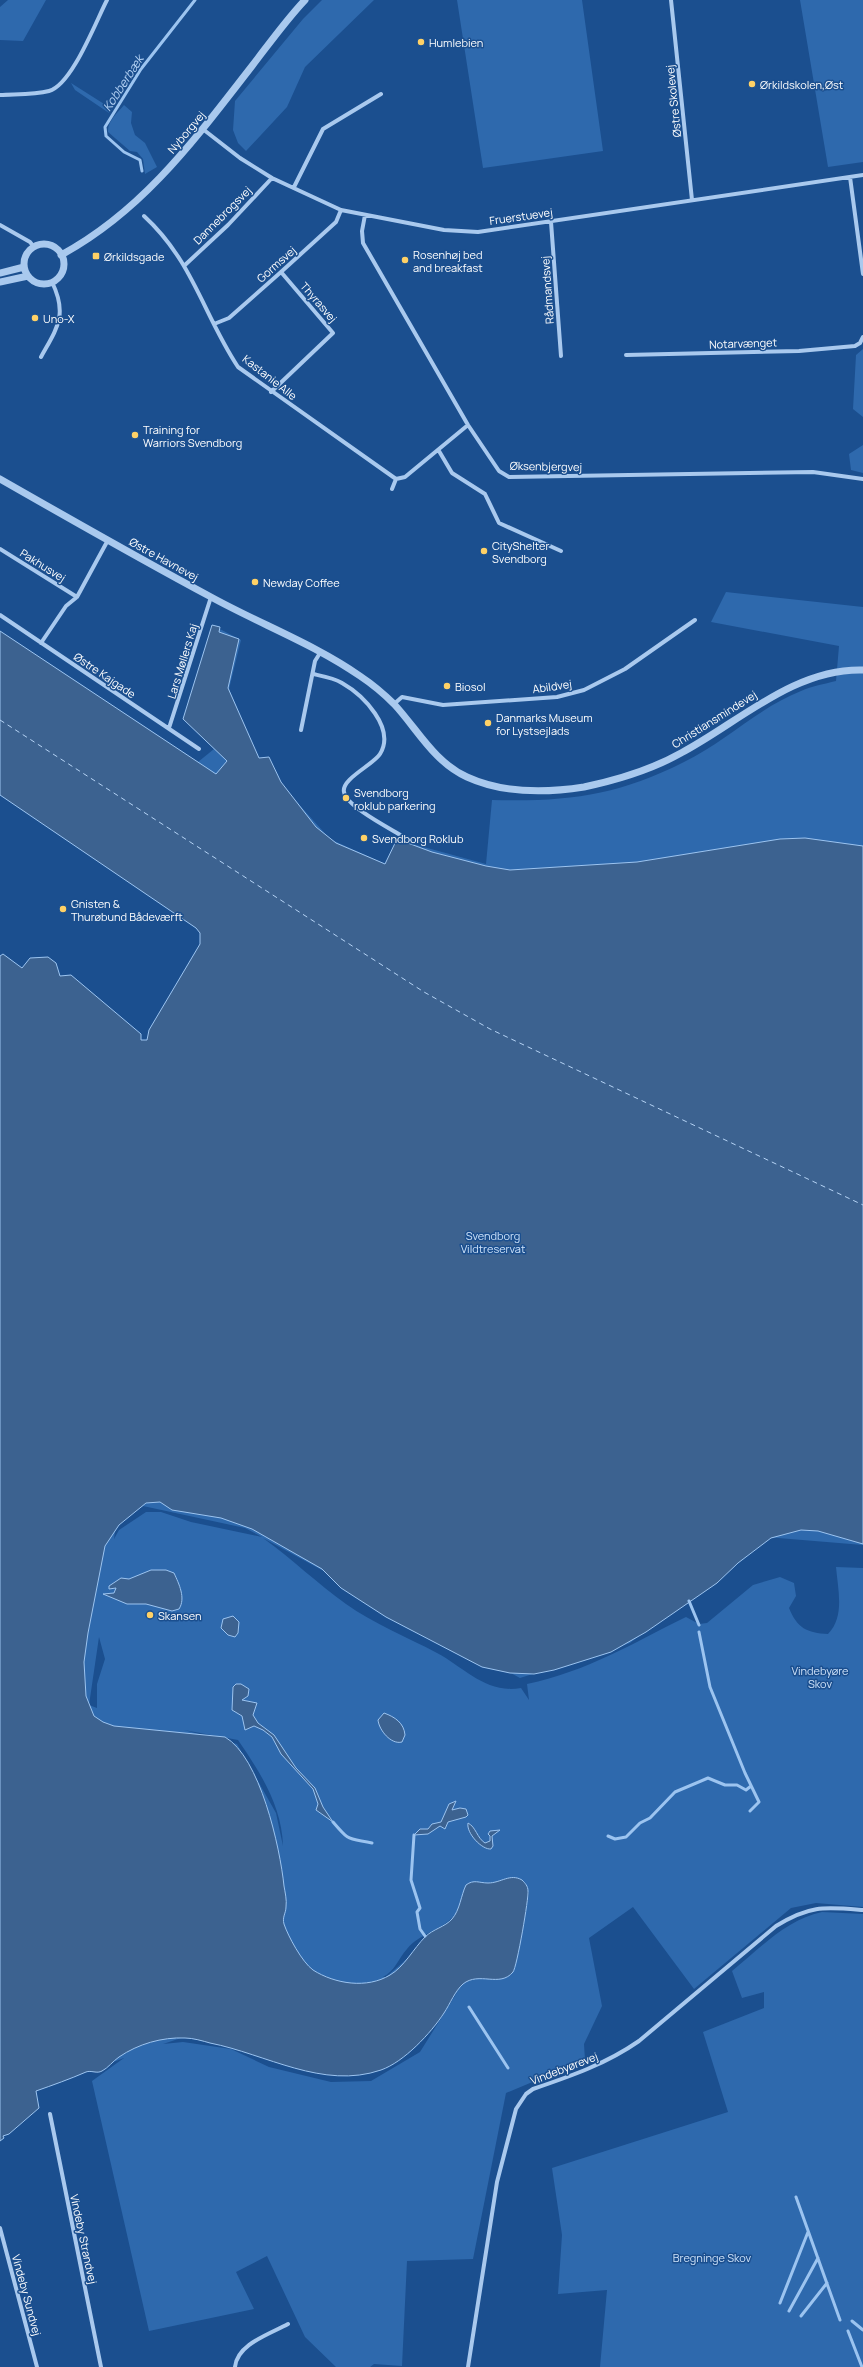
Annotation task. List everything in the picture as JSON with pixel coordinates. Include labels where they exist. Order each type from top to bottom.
[{"type":"street","points":[[0,96],[50,91],[60,85],[70,74],[107,0]]},
{"type":"street","name":"Nyborgvej","points":[[61,255],[102,230],[132,206],[167,172],[204,130],[305,0]]},
{"type":"street","name":"Østre Skolevej","points":[[671,0],[692,200]]},
{"type":"street","points":[[294,187],[323,129],[381,94]]},
{"type":"street","name":"Fruerstuevej","points":[[204,130],[240,158],[272,178],[342,210],[444,230],[478,232],[863,175]]},
{"type":"street","points":[[850,177],[863,274]]},
{"type":"street","name":"Dannebrogsvej","points":[[185,264],[228,225],[272,178]]},
{"type":"street","name":"Gormsvej","points":[[214,324],[229,318],[281,272],[336,222],[342,210]]},
{"type":"street","name":"Øksenbjergvej","points":[[365,215],[362,231],[362,243],[468,425],[500,471],[509,477],[813,472],[863,479]]},
{"type":"street","name":"Kastanie Alle","points":[[144,216],[170,243],[185,264],[214,324],[238,367],[271,392],[396,479]]},
{"type":"street","name":"Rådmandsvej","points":[[551,222],[561,356]]},
{"type":"street","points":[[0,225],[30,242],[34,247]]},
{"type":"street","points":[[49,245],[61,255],[63,271],[52,282],[36,283],[28,276],[24,267],[26,255],[34,247],[49,245]]},
{"type":"street","points":[[0,272],[24,267]]},
{"type":"street","name":"Thyrasvej","points":[[271,392],[333,333],[281,272]]},
{"type":"street","points":[[0,282],[28,276]]},
{"type":"street","points":[[41,357],[55,332],[61,314],[59,298],[52,282]]},
{"type":"street","name":"Notarvænget","points":[[626,355],[799,351],[855,346],[860,343],[863,337]]},
{"type":"street","points":[[392,489],[396,479],[406,477],[439,451],[468,425]]},
{"type":"street","points":[[439,451],[452,474],[485,494],[500,523],[561,551]]},
{"type":"street","name":"Østre Havnevej","points":[[0,479],[212,597],[358,674],[394,704]]},
{"type":"street","points":[[41,643],[66,606],[77,597],[108,540]]},
{"type":"street","name":"Pakhusvej","points":[[0,549],[77,597]]},
{"type":"street","name":"Lars Møllers Kaj","points":[[169,728],[212,597]]},
{"type":"street","name":"Østre Kajgade","points":[[0,615],[199,749]]},
{"type":"street","name":"Abildvej","points":[[394,704],[402,697],[443,705],[557,697],[584,690],[625,669],[695,620]]},
{"type":"street","points":[[301,730],[315,661],[320,653]]},
{"type":"street","name":"Christiansmindevej","points":[[394,704],[435,754],[467,777],[503,788],[554,790],[610,781],[639,772],[681,753],[773,695],[826,675],[863,670]]},
{"type":"street","points":[[313,674],[341,682],[377,714],[383,727],[384,742],[381,752],[375,761],[348,781],[344,786],[344,792],[346,798],[364,812],[402,836]]},
{"type":"street","name":"Vindebyørevej","points":[[468,2367],[497,2182],[516,2109],[526,2094],[533,2089],[584,2072],[618,2056],[639,2041],[776,1926],[787,1919],[811,1909],[863,1910]]},
{"type":"street","name":"Vindeby Strandvej","points":[[50,2114],[101,2367]]},
{"type":"street","name":"Vindeby Sundvej","points":[[0,2228],[37,2367]]},
{"type":"street","points":[[235,2367],[236,2360],[243,2350],[288,2324]]},
{"type":"green space","points":[[8,0],[46,0],[23,41],[0,40],[0,7]]},
{"type":"green space","points":[[322,0],[374,0],[305,67],[287,107],[246,151],[238,143],[233,130],[235,101],[303,19]]},
{"type":"green space","points":[[457,0],[582,0],[603,151],[483,168]]},
{"type":"green space","points":[[800,0],[863,0],[863,162],[828,167]]},
{"type":"green space","points":[[71,83],[112,109],[109,113],[75,90]]},
{"type":"green space","points":[[124,105],[132,112],[131,123],[135,135],[145,143],[157,167],[145,174],[143,159],[137,152],[130,151],[108,132],[111,121]]},
{"type":"green space","points":[[863,349],[863,417],[853,409],[856,355]]},
{"type":"green space","points":[[863,445],[863,473],[851,470],[849,454]]},
{"type":"green space","name":"Svendborg Vildtreservat","points":[[726,592],[863,607],[863,1545],[766,1537],[630,1643],[520,1678],[263,1538],[346,1604],[357,1611],[379,1624],[437,1653],[486,1684],[508,1689],[521,1688],[529,1700],[527,1684],[570,1672],[609,1656],[686,1617],[699,1624],[707,1623],[753,1585],[780,1577],[794,1583],[796,1596],[789,1608],[799,1625],[809,1631],[828,1634],[837,1620],[839,1611],[836,1567],[863,1568],[863,1907],[816,1903],[791,1908],[694,1989],[633,1907],[589,1938],[602,2006],[584,2044],[585,2060],[506,2093],[473,2259],[407,2261],[402,2366],[374,2364],[370,2367],[336,2367],[305,2337],[267,2256],[236,2272],[254,2309],[149,2331],[92,2081],[124,2058],[35,2090],[0,956],[3,954],[22,968],[30,958],[48,957],[56,963],[60,976],[71,975],[141,1034],[141,1040],[147,1040],[149,1030],[200,944],[200,933],[196,928],[0,795],[0,631],[198,762],[214,749],[184,719],[214,626],[241,640],[229,689],[259,760],[330,839],[385,864],[398,840],[486,864],[492,800],[544,800],[568,798],[636,783],[699,754],[770,706],[785,698],[809,688],[836,681],[839,646],[711,622]],"holes":[[[143,1506],[245,1528],[262,1537],[191,1522],[161,1512],[146,1512],[119,1530],[114,1539],[116,1524]],[[99,1637],[105,1659],[97,1684],[97,1708],[89,1705]],[[184,1730],[238,1740],[262,1777],[274,1803],[282,1831],[283,1846],[276,1813],[237,1744]],[[522,1880],[529,1893],[521,1940]],[[453,1917],[453,1919],[386,1977],[383,1977],[391,1972],[412,1944]],[[458,1991],[420,2052],[371,2081],[331,2082],[269,2067],[231,2049],[183,2042],[163,2044],[184,2037],[361,2075],[408,2054]]]},
{"type":"green space","name":"Bregninge Skov","points":[[822,1912],[863,1914],[863,2367],[600,2367],[607,2290],[558,2294],[562,2235],[552,2168],[728,2112],[703,2032],[764,2008],[764,1992],[742,1998],[732,1971],[763,1944],[785,1928],[797,1921]]},
{"type":"shaded area","name":"Svendborg Vildtreservat","points":[[212,625],[220,627],[219,632],[239,639],[228,688],[259,758],[269,757],[281,782],[316,827],[336,843],[385,864],[397,839],[432,852],[486,866],[510,870],[637,862],[780,839],[805,838],[863,846],[863,1544],[818,1531],[801,1530],[771,1538],[738,1563],[717,1583],[646,1632],[611,1652],[554,1670],[534,1674],[510,1673],[482,1667],[386,1617],[341,1588],[322,1569],[252,1529],[221,1518],[172,1510],[160,1502],[146,1503],[119,1525],[105,1546],[88,1633],[84,1662],[86,1696],[94,1716],[103,1722],[114,1726],[225,1737],[237,1748],[248,1763],[258,1783],[273,1827],[282,1869],[286,1899],[286,1909],[283,1919],[284,1924],[304,1961],[313,1970],[331,1979],[351,1983],[371,1982],[390,1975],[400,1967],[428,1934],[452,1919],[457,1911],[466,1885],[474,1882],[493,1883],[509,1878],[518,1878],[522,1880],[527,1886],[528,1891],[525,1918],[515,1967],[513,1972],[508,1977],[502,1979],[476,1979],[469,1980],[463,1984],[455,1994],[439,2021],[424,2038],[399,2061],[381,2070],[359,2075],[338,2076],[295,2068],[231,2048],[195,2039],[176,2038],[159,2040],[126,2052],[100,2072],[86,2072],[36,2091],[39,2108],[9,2134],[3,2136],[4,2138],[0,2141],[0,956],[3,954],[22,968],[30,958],[48,957],[56,963],[60,976],[71,975],[141,1034],[141,1040],[147,1040],[149,1030],[200,944],[200,933],[196,928],[0,795],[0,631],[216,774],[227,761],[183,719]]},
{"type":"shaded area","points":[[151,1570],[166,1570],[174,1573],[180,1586],[182,1596],[179,1609],[172,1611],[146,1604],[127,1604],[103,1594],[114,1593],[116,1588],[109,1589],[109,1586],[121,1578],[129,1579]]},
{"type":"shaded area","points":[[233,1616],[239,1622],[238,1633],[235,1637],[228,1635],[221,1628],[223,1619]]},
{"type":"shaded area","points":[[236,1684],[241,1684],[249,1689],[248,1696],[242,1700],[257,1703],[253,1715],[258,1723],[274,1735],[296,1768],[315,1788],[323,1807],[333,1822],[316,1810],[318,1804],[313,1789],[281,1754],[272,1737],[263,1730],[254,1726],[245,1730],[242,1716],[232,1710],[233,1687]]},
{"type":"shaded area","points":[[384,1713],[392,1716],[403,1727],[405,1735],[402,1742],[390,1739],[383,1732],[378,1720]]},
{"type":"shaded area","points":[[456,1801],[452,1810],[460,1808],[466,1809],[468,1815],[466,1817],[448,1822],[445,1829],[440,1826],[428,1834],[414,1835],[420,1829],[428,1829],[432,1824],[441,1822],[449,1804]]},
{"type":"shaded area","points":[[468,1823],[473,1827],[485,1843],[490,1841],[490,1836],[488,1834],[490,1831],[500,1830],[492,1836],[493,1846],[491,1849],[483,1847],[475,1840],[469,1831]]},
{"type":"waterway","name":"Kobberbæk","points":[[142,171],[140,160],[124,152],[106,136],[105,127],[141,69],[195,0]]},
{"type":"waterway","points":[[689,1601],[699,1625]]},
{"type":"waterway","points":[[699,1632],[710,1687],[745,1773],[759,1802],[750,1811]]},
{"type":"waterway","points":[[608,1836],[615,1839],[626,1837],[640,1823],[650,1818],[675,1792],[708,1778],[725,1785],[737,1785],[746,1790],[751,1786]]},
{"type":"waterway","points":[[333,1822],[346,1836],[372,1843]]},
{"type":"waterway","points":[[414,1835],[411,1880],[420,1908],[417,1912],[420,1929],[425,1936]]},
{"type":"waterway","points":[[469,2007],[508,2068]]},
{"type":"waterway","points":[[796,2197],[840,2320]]},
{"type":"waterway","points":[[780,2303],[808,2232]]},
{"type":"waterway","points":[[789,2311],[818,2258]]},
{"type":"waterway","points":[[801,2316],[827,2283]]},
{"type":"waterway","points":[[852,2321],[863,2330]]},
{"type":"waterway","points":[[848,2331],[862,2367]]},
{"type":"ferry route","points":[[0,720],[424,992],[490,1029],[863,1205]]},
{"type":"place","name":"Humlebien","points":[[421,42]]},
{"type":"place","name":"Ørkildskolen,Øst","points":[[752,84]]},
{"type":"place","name":"Ørkildsgade","points":[[96,256]]},
{"type":"place","name":"Rosenhøj bed and breakfast","points":[[405,260]]},
{"type":"place","name":"Uno-X","points":[[35,318]]},
{"type":"place","name":"Training for Warriors Svendborg","points":[[135,435]]},
{"type":"place","name":"CityShelter Svendborg","points":[[484,551]]},
{"type":"place","name":"Newday Coffee","points":[[255,582]]},
{"type":"place","name":"Biosol","points":[[447,686]]},
{"type":"place","name":"Danmarks Museum for Lystsejlads","points":[[488,723]]},
{"type":"place","name":"Svendborg roklub parkering","points":[[346,798]]},
{"type":"place","name":"Svendborg Roklub","points":[[364,838]]},
{"type":"place","name":"Gnisten & Thurøbund Bådeværft","points":[[63,909]]},
{"type":"place","name":"Skansen","points":[[150,1615]]},
{"type":"park label","name":"Vindebyøre Skov","points":[[820,1676]]}]
